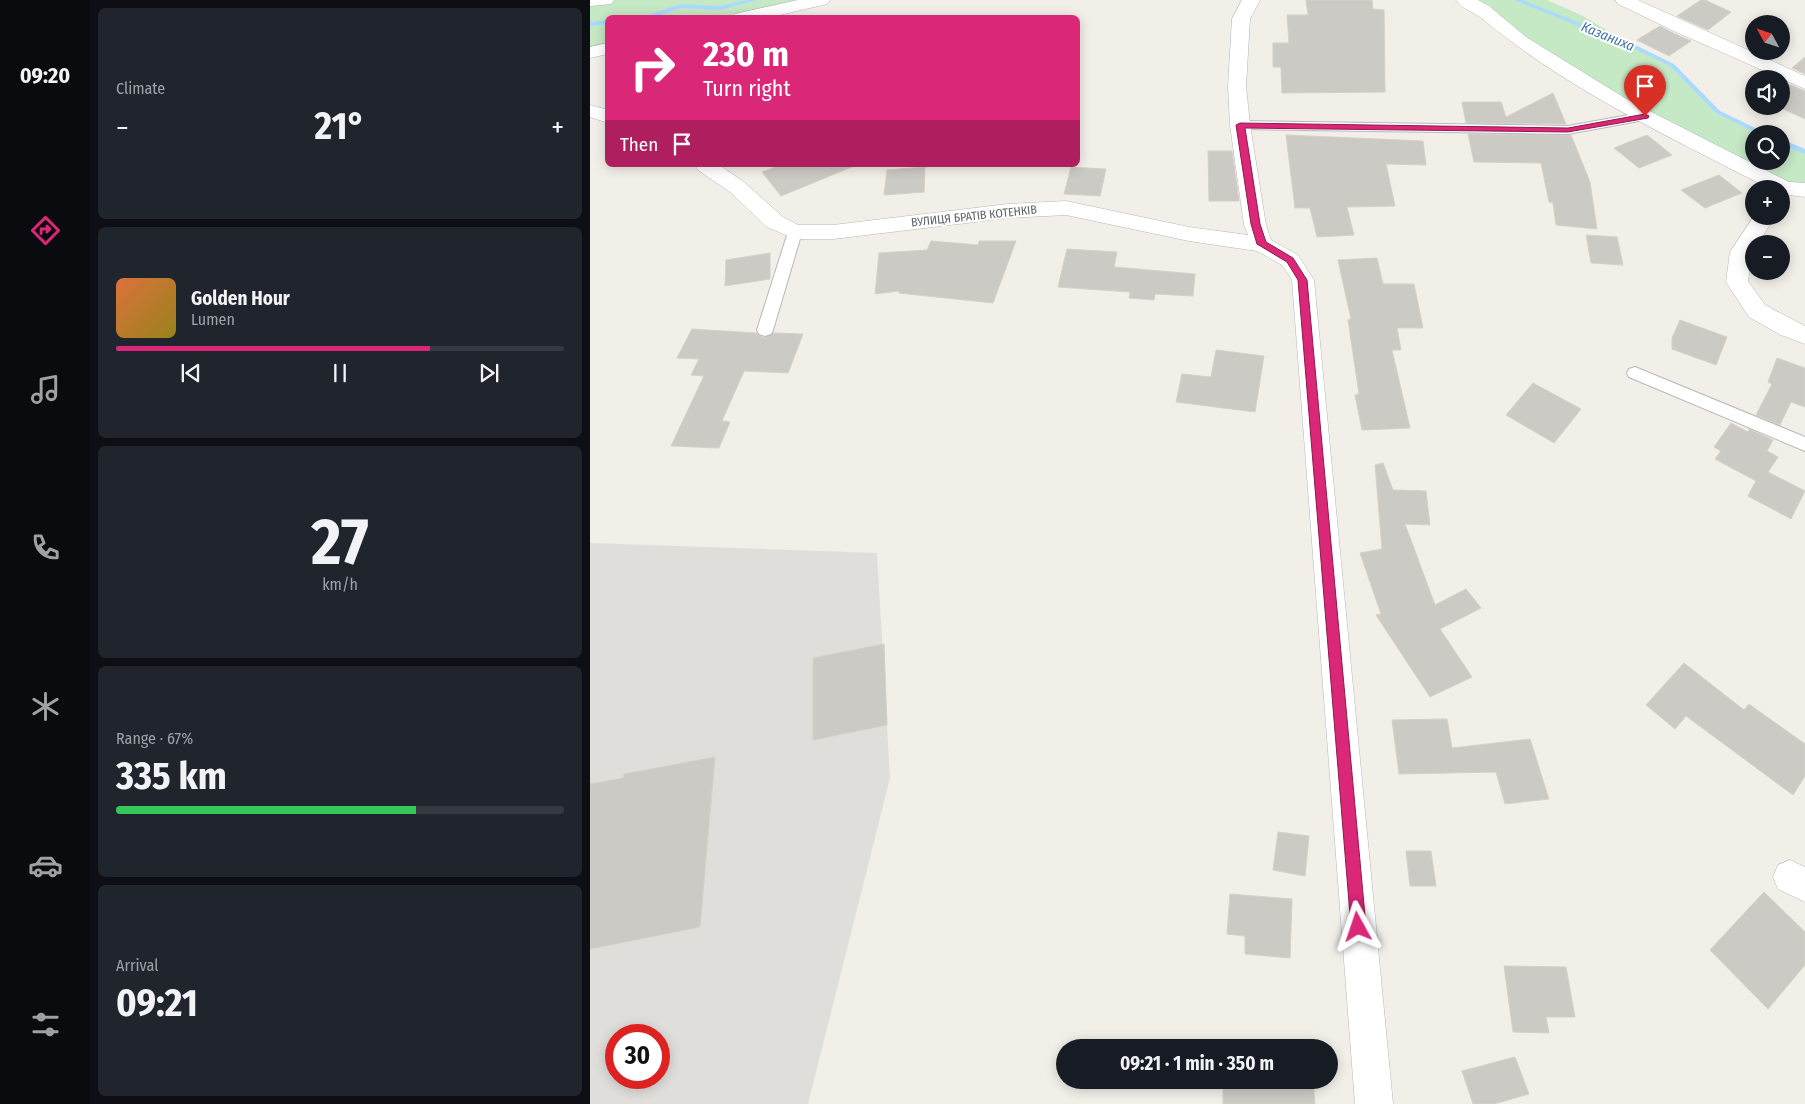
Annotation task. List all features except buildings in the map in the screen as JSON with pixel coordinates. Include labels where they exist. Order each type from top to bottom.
[{"type":"street","points":[[590,1],[605,0]]},
{"type":"street","points":[[754,15],[821,0]]},
{"type":"street","points":[[1251,0],[1241,19],[1238,86],[1240,125],[1255,224],[1262,244]]},
{"type":"street","points":[[1465,0],[1483,10],[1520,41],[1621,104],[1770,180]]},
{"type":"street","points":[[1624,0],[1682,28],[1805,82]]},
{"type":"street","points":[[590,53],[605,49]]},
{"type":"street","points":[[590,110],[605,116]]},
{"type":"street","name":"ВУЛИЦЯ БРАТІВ КОТЕНКІВ","points":[[708,167],[737,186],[775,222],[795,232],[833,232],[1008,211],[1066,208],[1189,234],[1262,244],[1290,260],[1303,280],[1374,1104]]},
{"type":"street","points":[[1759,225],[1741,252],[1737,282],[1757,311],[1789,329],[1805,335]]},
{"type":"lane","points":[[1240,125],[1568,130],[1645,116]]},
{"type":"lane","points":[[765,330],[795,232]]},
{"type":"lane","points":[[1635,373],[1805,444]]},
{"type":"shaded area","points":[[590,543],[877,553],[890,778],[808,1104],[590,1104]]},
{"type":"green space","points":[[821,0],[750,15],[605,15],[605,49],[590,53],[590,1]]},
{"type":"green space","points":[[1465,0],[1547,0],[1583,16],[1635,47],[1672,65],[1718,112],[1746,125],[1745,168],[1621,104]]},
{"type":"green space","points":[[1790,145],[1805,152],[1805,188],[1790,188],[1790,180],[1769,180],[1750,170],[1790,170]]},
{"type":"waterway","name":"Казаниха","points":[[652,15],[681,6],[720,8],[754,0]]},
{"type":"waterway","name":"Казаниха","points":[[1517,0],[1635,47],[1672,65],[1718,112],[1746,125]]},
{"type":"waterway","name":"Казаниха","points":[[590,24],[605,22]]},
{"type":"waterway","name":"Казаниха","points":[[1790,145],[1805,152]]},
{"type":"route","points":[[1358,927],[1303,280],[1290,260],[1262,244],[1255,224],[1240,125],[1568,130],[1645,116]]}]
